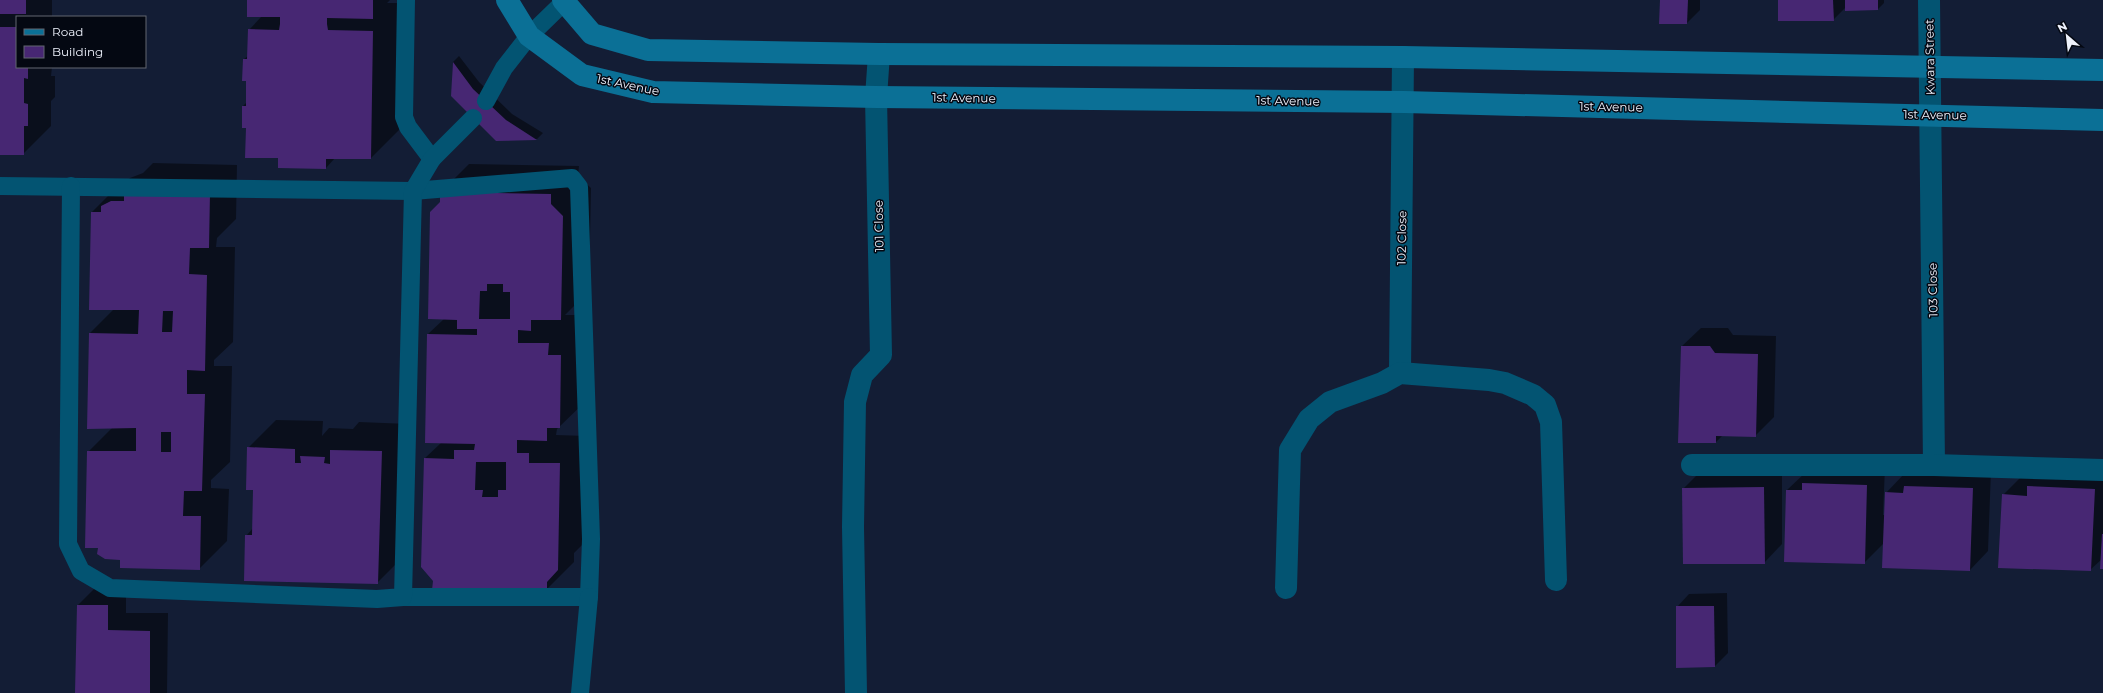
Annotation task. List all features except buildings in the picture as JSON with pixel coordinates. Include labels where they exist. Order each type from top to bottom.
[{"type":"street","name":"1st Avenue","points":[[507,0],[529,36],[582,75],[653,92],[876,98],[1404,102],[2103,120]]},
{"type":"street","name":"Kwara Street","points":[[1929,0],[1931,115]]},
{"type":"street","points":[[563,1],[592,34],[648,50],[879,54],[1403,57],[1929,65],[2103,70]]},
{"type":"street","name":"101 Close","points":[[856,693],[853,527],[855,402],[862,375],[882,355],[876,98],[879,54]]},
{"type":"street","name":"102 Close","points":[[1400,373],[1404,102],[1403,57]]},
{"type":"street","name":"103 Close","points":[[1931,115],[1934,465]]},
{"type":"street","points":[[1286,588],[1290,450],[1310,419],[1330,402],[1382,384],[1400,373],[1489,380],[1505,383],[1533,395],[1545,406],[1551,422],[1556,580]]},
{"type":"street","points":[[1692,465],[1934,465],[2103,470]]},
{"type":"lane","points":[[406,0],[404,117],[408,127],[432,159]]},
{"type":"lane","points":[[486,101],[504,68],[529,36],[563,1]]},
{"type":"lane","points":[[403,597],[414,191],[432,159],[473,118]]},
{"type":"lane","points":[[0,186],[414,191],[572,178],[579,187],[591,539],[589,597],[580,693]]},
{"type":"lane","points":[[71,186],[68,544],[81,571],[110,588],[377,599],[403,597],[589,597]]}]
